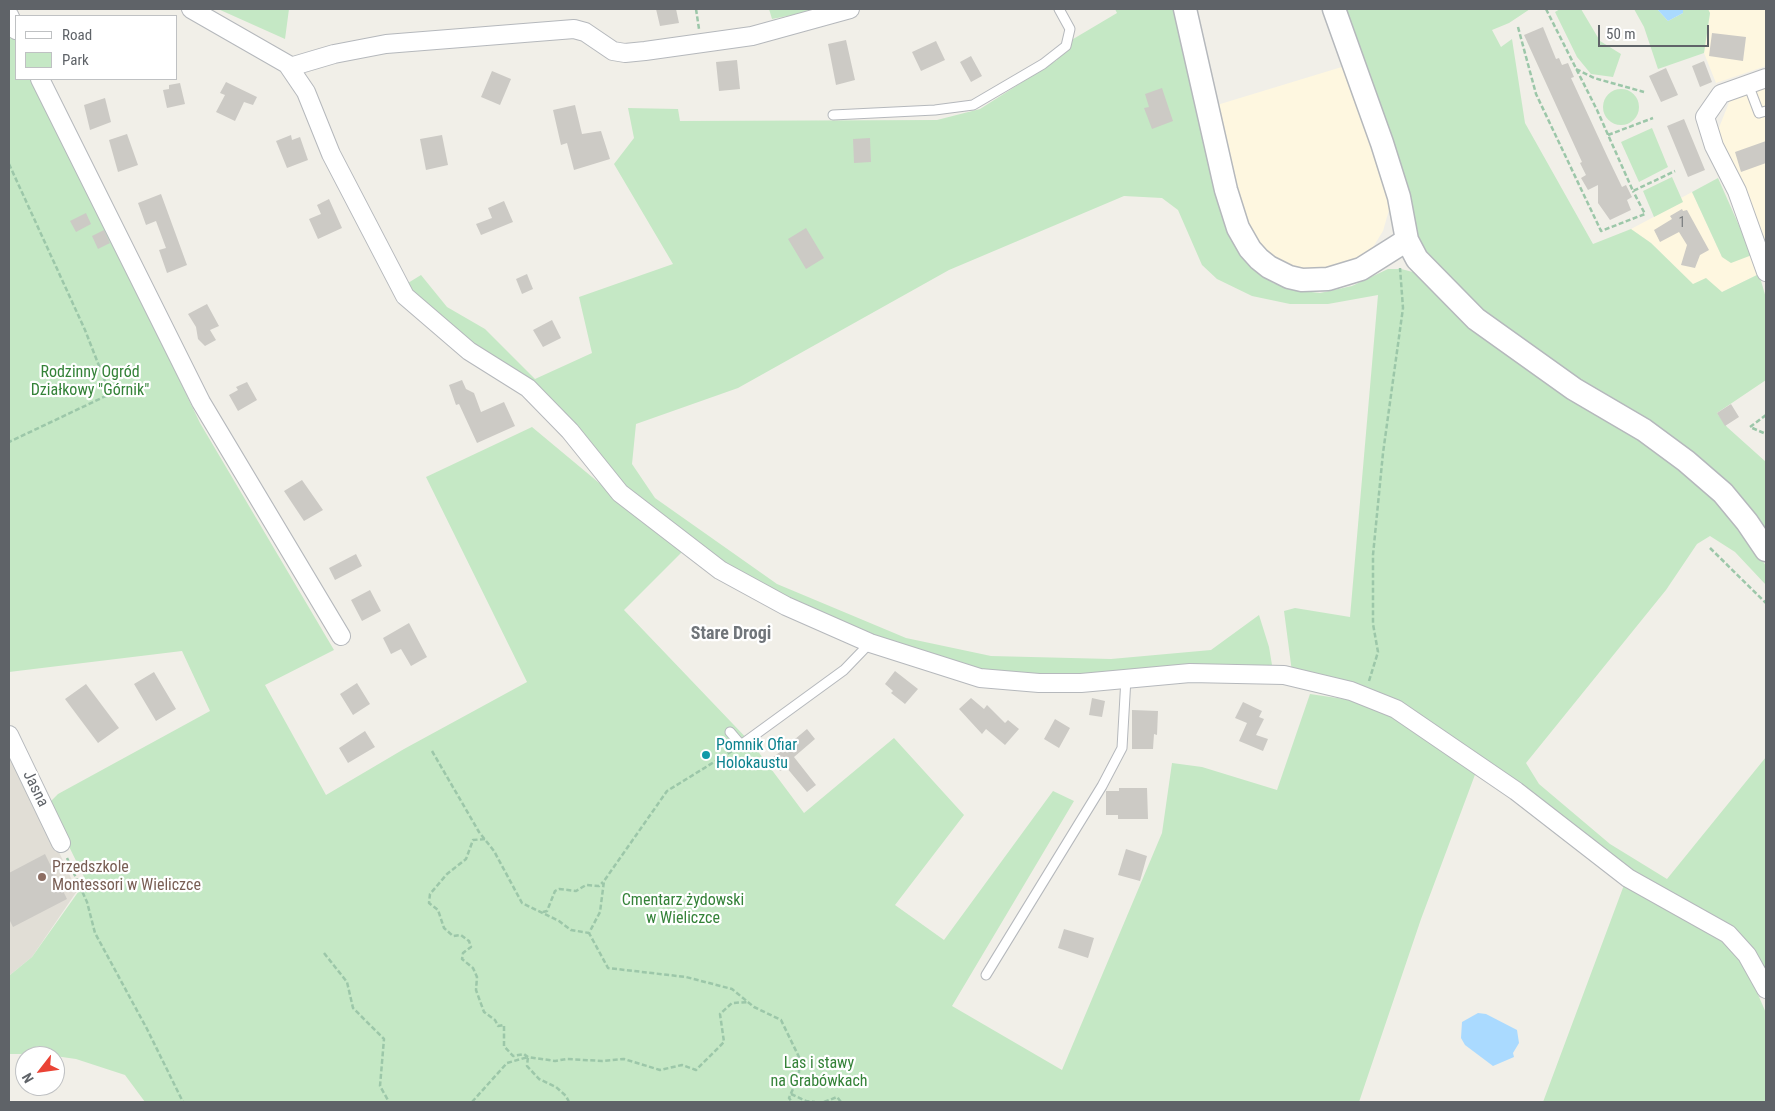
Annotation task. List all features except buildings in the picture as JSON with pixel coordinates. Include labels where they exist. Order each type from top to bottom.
[{"type":"street","points":[[191,9],[287,64],[290,68],[306,92],[331,154],[405,296],[470,350],[528,388],[570,431],[620,493],[720,570],[786,606],[870,643],[980,678],[1039,683],[1190,673],[1284,675],[1362,696],[1396,709],[1516,791],[1628,878],[1728,934],[1747,955],[1766,989]]},
{"type":"street","points":[[290,68],[334,54],[386,44],[574,29],[585,32],[613,51],[625,53],[752,36],[850,9]]},
{"type":"street","points":[[1185,9],[1226,190],[1238,228],[1250,249],[1269,267],[1279,273],[1302,280],[1313,281],[1335,278],[1361,269],[1402,243]]},
{"type":"street","points":[[1334,9],[1399,196],[1402,243],[1476,319],[1574,389],[1644,430],[1686,461],[1723,493],[1747,522],[1766,550]]},
{"type":"street","points":[[9,15],[15,28]]},
{"type":"street","points":[[1766,78],[1721,94],[1705,117],[1714,146],[1740,200],[1766,272]]},
{"type":"street","points":[[40,80],[201,402],[341,636]]},
{"type":"street","name":"Jasna","points":[[9,735],[61,843]]},
{"type":"lane","points":[[833,115],[935,110],[972,105],[1043,64],[1066,46],[1070,29],[1059,9]]},
{"type":"lane","points":[[1748,84],[1759,113],[1766,110]]},
{"type":"lane","points":[[730,732],[741,745],[844,670],[870,643]]},
{"type":"lane","points":[[986,975],[1102,786],[1122,748],[1126,678]]},
{"type":"path","points":[[696,9],[702,42]]},
{"type":"path","points":[[1518,27],[1536,94],[1601,231],[1645,214],[1546,9]]},
{"type":"path","points":[[1575,69],[1594,78],[1644,92]]},
{"type":"path","points":[[1608,135],[1653,118]]},
{"type":"path","points":[[9,164],[85,330],[110,394],[9,442]]},
{"type":"path","points":[[1633,191],[1675,171]]},
{"type":"path","points":[[1362,696],[1374,670],[1378,652],[1373,624],[1373,554],[1383,453],[1403,308],[1402,243]]},
{"type":"path","points":[[1766,415],[1750,427],[1766,434]]},
{"type":"path","points":[[1710,548],[1766,603]]},
{"type":"path","points":[[543,913],[547,911],[555,891],[559,889],[576,891],[586,885],[599,886],[667,791],[741,745]]},
{"type":"path","points":[[432,751],[494,851],[522,903],[559,921],[571,930],[588,933]]},
{"type":"path","points":[[485,839],[473,840],[466,859],[447,874],[430,894],[429,903],[438,910],[444,928],[453,936],[462,935],[469,941],[470,947],[463,953],[462,959],[473,968],[476,977],[476,990],[484,1012],[495,1020],[498,1026],[504,1025],[504,1046],[513,1056],[524,1054],[528,1057],[554,1061],[567,1059],[602,1061],[624,1059],[660,1070],[682,1065],[696,1070],[724,1042],[720,1014],[732,1003],[748,1002]]},
{"type":"path","points":[[61,843],[87,902],[95,933],[183,1102]]},
{"type":"path","points":[[588,933],[600,912],[604,881]]},
{"type":"path","points":[[588,933],[608,968],[686,977],[732,989],[748,1002],[781,1020],[799,1058],[799,1075],[786,1102]]},
{"type":"path","points":[[324,954],[347,982],[353,1008],[384,1039],[380,1086],[389,1102]]},
{"type":"path","points":[[471,1102],[507,1063],[528,1057]]},
{"type":"path","points":[[528,1057],[527,1066],[539,1079],[556,1087],[566,1096],[569,1102]]},
{"type":"path","points":[[791,1094],[806,1101],[815,1102]]},
{"type":"path","points":[[824,1102],[837,1097],[841,1102]]},
{"type":"path","points":[[789,1098],[792,1102]]},
{"type":"shaded area","points":[[1708,9],[1766,9],[1766,66],[1716,83],[1704,53],[1710,14]]},
{"type":"shaded area","points":[[1345,66],[1391,203],[1383,231],[1370,252],[1343,267],[1321,273],[1278,263],[1259,246],[1247,228],[1217,105]]},
{"type":"shaded area","points":[[1766,87],[1766,246],[1718,130],[1730,100]]},
{"type":"shaded area","points":[[1692,192],[1722,257],[1752,255],[1759,274],[1722,292],[1693,285],[1651,243],[1631,229],[1682,202],[1681,198]]},
{"type":"shaded area","points":[[9,744],[77,891],[32,957],[10,975]]},
{"type":"green space","points":[[218,9],[289,9],[285,39]]},
{"type":"green space","points":[[769,9],[823,9],[772,19]]},
{"type":"green space","points":[[1115,9],[1175,9],[1258,272],[1273,283],[1294,290],[1320,293],[1352,286],[1388,269],[1401,269],[1413,272],[1407,204],[1342,9],[1530,9],[1509,23],[1492,30],[1501,47],[1512,39],[1525,123],[1593,244],[1631,229],[1651,243],[1693,284],[1706,278],[1722,292],[1759,274],[1766,298],[1766,380],[1717,413],[1727,427],[1766,462],[1766,529],[1732,489],[1679,466],[1741,527],[1766,566],[1766,585],[1735,552],[1710,536],[1697,544],[1666,590],[1526,763],[1539,784],[1610,844],[1667,879],[1766,757],[1766,970],[1762,962],[1743,941],[1631,876],[1479,755],[1361,687],[1292,672],[1284,611],[1295,608],[1350,617],[1378,295],[1328,304],[1290,304],[1252,296],[1217,279],[1202,265],[1178,210],[1162,198],[1124,196],[949,270],[738,388],[636,424],[632,464],[655,498],[777,584],[906,638],[991,656],[1111,659],[1211,650],[1259,615],[1269,647],[1273,671],[1046,678],[961,666],[916,652],[791,603],[731,569],[623,485],[581,434],[420,303],[408,283],[421,275],[447,307],[485,329],[535,379],[592,353],[579,297],[673,264],[614,164],[634,138],[628,108],[678,109],[680,121],[937,120],[980,109],[1057,60],[1053,51],[1117,13]]},
{"type":"green space","points":[[1560,9],[1581,9],[1600,41],[1621,54],[1613,77],[1591,74],[1577,57],[1555,12]]},
{"type":"green space","points":[[1634,9],[1657,9],[1668,21],[1683,13],[1683,9],[1708,9],[1710,13],[1704,53],[1658,69],[1644,27]]},
{"type":"green space","points":[[9,23],[15,37],[15,80],[35,80],[200,423],[334,650],[265,685],[326,795],[404,749],[527,682],[426,477],[532,427],[682,552],[624,610],[754,746],[804,813],[894,738],[964,815],[895,905],[944,940],[1053,791],[1074,801],[952,1006],[1062,1070],[1162,833],[1172,763],[1202,767],[1277,790],[1310,694],[1364,702],[1410,725],[1476,772],[1421,919],[1359,1102],[145,1102],[125,1075],[76,1059],[65,1057],[65,1046],[15,1046],[15,1054],[9,1054],[9,974],[32,957],[86,881],[50,808],[51,801],[58,794],[210,711],[182,651],[9,672]]},
{"type":"green space","points":[[1621,89],[1634,94],[1639,107],[1634,120],[1621,125],[1608,120],[1603,107],[1608,94]]},
{"type":"green space","points":[[1652,128],[1668,167],[1639,182],[1621,142]]},
{"type":"green space","points":[[1672,177],[1683,202],[1654,217],[1643,191]]},
{"type":"green space","points":[[1718,178],[1752,255],[1731,263],[1722,257],[1692,192]]},
{"type":"green space","points":[[1624,885],[1718,933],[1744,962],[1766,1013],[1766,1102],[1543,1102]]},
{"type":"water","points":[[1657,9],[1683,9],[1683,13],[1668,21]]},
{"type":"water","points":[[1478,1013],[1486,1014],[1517,1030],[1519,1043],[1513,1053],[1514,1057],[1493,1066],[1465,1045],[1461,1038],[1462,1022]]},
{"type":"place","name":"Pomnik Ofiar Holokaustu","points":[[706,755]]},
{"type":"place","name":"Przedszkole Montessori w Wieliczce","points":[[42,877]]},
{"type":"district","name":"Stare Drogi","points":[[731,634]]},
{"type":"park label","name":"Rodzinny Ogród Działkowy \"Górnik\"","points":[[90,382]]},
{"type":"park label","name":"Cmentarz żydowski w Wieliczce","points":[[683,910]]},
{"type":"park label","name":"Las i stawy na Grabówkach","points":[[819,1073]]}]
